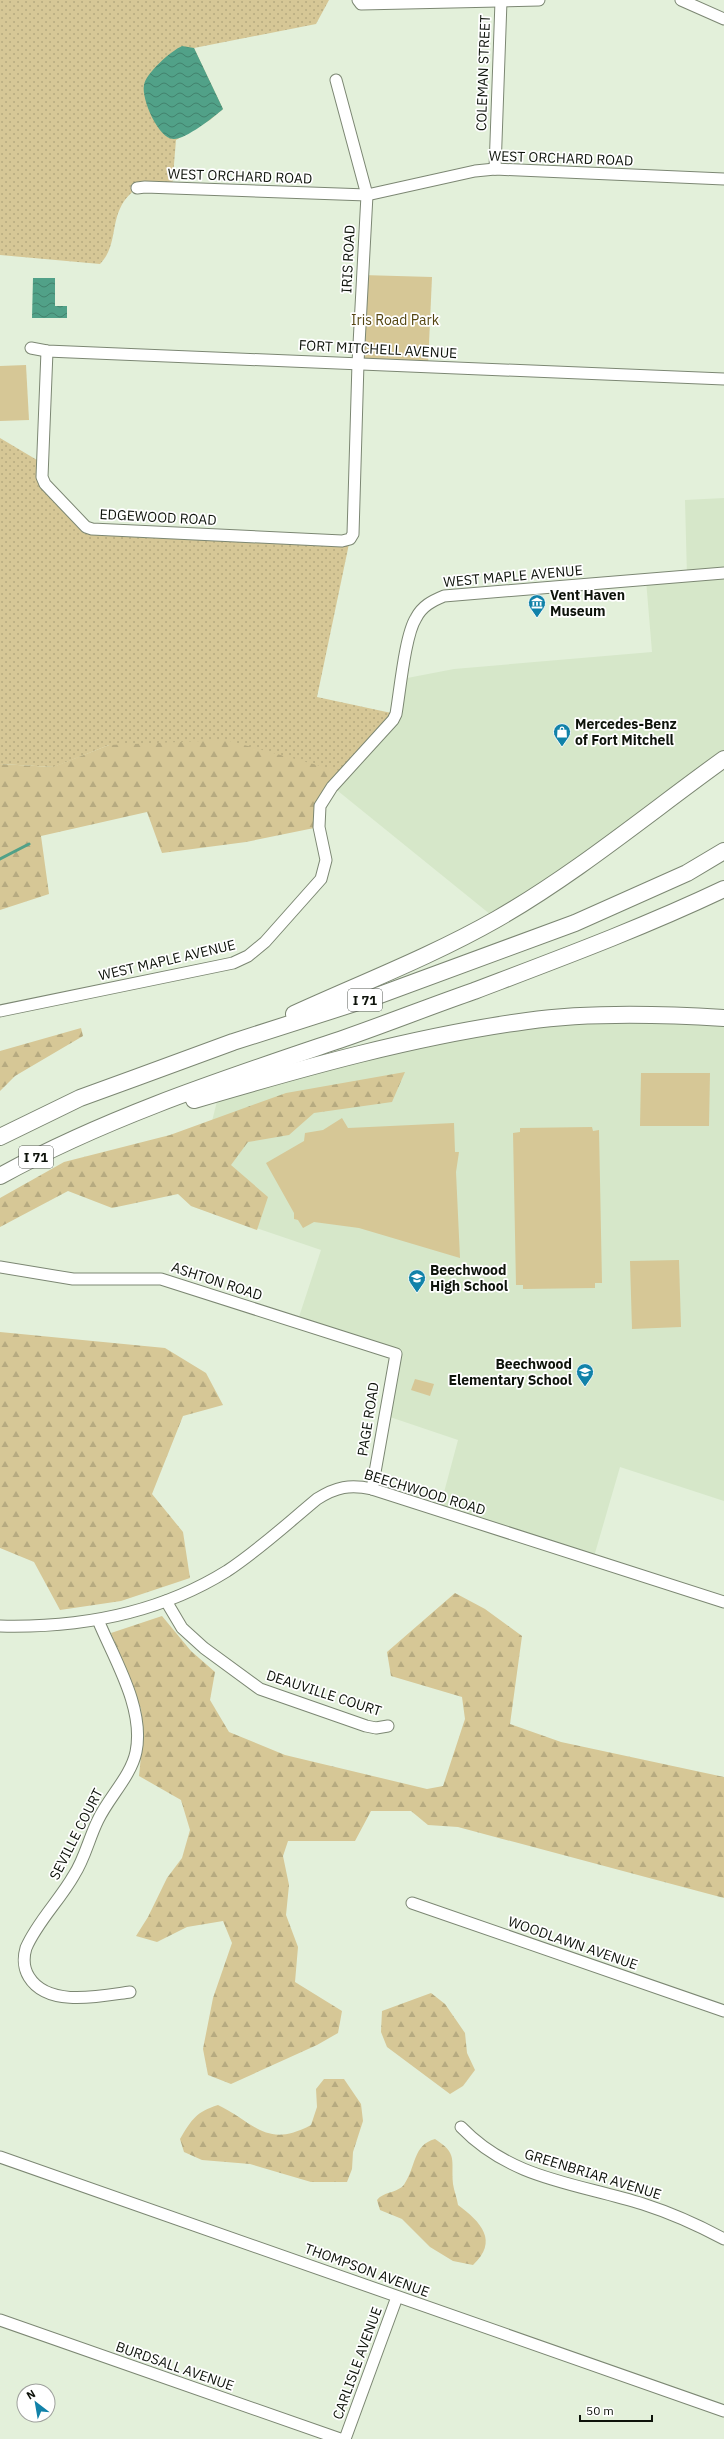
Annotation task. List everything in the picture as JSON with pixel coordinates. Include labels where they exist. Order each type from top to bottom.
[{"type":"highway","points":[[233,1042],[461,938],[496,919],[538,894],[595,855],[724,759]]},
{"type":"highway","name":"I 71","points":[[0,1137],[80,1098],[233,1042],[377,996],[575,923],[687,873],[724,851]]},
{"type":"highway","name":"I 71","points":[[0,1176],[72,1138],[135,1111],[347,1037],[579,952],[669,915],[724,889]]},
{"type":"highway","points":[[72,1138],[219,1093],[391,1047],[461,1032],[528,1021],[626,1014],[724,1018]]},
{"type":"street","points":[[358,0],[361,4],[539,0]]},
{"type":"street","points":[[681,0],[724,19]]},
{"type":"street","name":"COLEMAN STREET","points":[[495,170],[501,1]]},
{"type":"street","name":"IRIS ROAD","points":[[336,80],[367,194],[358,363],[353,534],[350,539]]},
{"type":"street","name":"WEST ORCHARD ROAD","points":[[137,188],[145,186],[367,194],[475,171],[495,170],[724,180]]},
{"type":"street","name":"FORT MITCHELL AVENUE","points":[[31,348],[47,351],[724,379]]},
{"type":"street","name":"EDGEWOOD ROAD","points":[[47,351],[42,477],[45,484],[86,527],[92,529],[342,541],[350,539]]},
{"type":"street","name":"WEST MAPLE AVENUE","points":[[0,1011],[232,963],[248,956],[265,942],[321,879],[326,860],[319,827],[320,806],[332,787],[393,720],[396,714],[411,628],[420,611],[432,600],[444,596],[724,573]]},
{"type":"street","name":"ASHTON ROAD","points":[[0,1267],[73,1279],[161,1279],[396,1354]]},
{"type":"street","name":"PAGE ROAD","points":[[372,1489],[396,1354]]},
{"type":"street","name":"BEECHWOOD ROAD","points":[[0,1626],[54,1626],[98,1620],[166,1601],[228,1570],[332,1489],[353,1486],[372,1489],[724,1602]]},
{"type":"street","name":"DEAUVILLE COURT","points":[[166,1601],[182,1628],[204,1648],[260,1689],[366,1726],[376,1728],[388,1726]]},
{"type":"street","name":"SEVILLE COURT","points":[[98,1620],[133,1704],[136,1720],[136,1751],[133,1763],[97,1821],[75,1875],[27,1948],[24,1963],[32,1983],[45,1992],[87,1998],[130,1992]]},
{"type":"street","name":"WOODLAWN AVENUE","points":[[412,1903],[724,2010]]},
{"type":"street","name":"GREENBRIAR AVENUE","points":[[461,2127],[478,2145],[496,2157],[519,2168],[643,2204],[689,2222],[724,2239]]},
{"type":"street","name":"THOMPSON AVENUE","points":[[0,2157],[724,2411]]},
{"type":"street","name":"CARLISLE AVENUE","points":[[345,2439],[397,2297]]},
{"type":"street","name":"BURDSALL AVENUE","points":[[0,2320],[340,2439]]},
{"type":"shaded area","points":[[724,498],[724,759],[496,919],[333,787],[388,727],[402,679],[454,669],[652,652],[646,580],[687,576],[685,500]]},
{"type":"shaded area","points":[[724,1018],[724,1501],[620,1467],[593,1560],[439,1511],[458,1440],[384,1415],[395,1354],[297,1323],[321,1250],[191,1206],[219,1093],[528,1021]]},
{"type":"green space","points":[[0,0],[329,0],[316,24],[194,48],[223,109],[210,120],[176,140],[172,188],[137,188],[127,197],[117,217],[111,246],[107,255],[100,264],[0,255]]},
{"type":"green space","name":"Iris Road Park","points":[[362,275],[432,277],[428,366],[358,363]]},
{"type":"green space","points":[[26,365],[29,420],[0,421],[0,366]]},
{"type":"green space","points":[[0,438],[42,463],[42,477],[86,527],[350,539],[317,697],[396,714],[346,773],[109,745],[54,767],[0,764]]},
{"type":"green space","points":[[226,740],[346,773],[332,787],[319,827],[246,842],[162,853],[147,812],[41,836],[49,894],[0,910],[0,764],[53,767],[109,745]]},
{"type":"green space","points":[[81,1028],[83,1036],[15,1076],[0,1091],[0,1051]]},
{"type":"green space","points":[[405,1072],[392,1102],[314,1113],[289,1135],[248,1142],[231,1165],[268,1197],[257,1230],[191,1206],[178,1194],[112,1208],[68,1191],[0,1227],[0,1198],[64,1162],[170,1135],[286,1093]]},
{"type":"green space","points":[[641,1073],[710,1073],[709,1126],[640,1126]]},
{"type":"green space","points":[[342,1118],[348,1128],[454,1123],[455,1152],[459,1152],[456,1172],[460,1258],[359,1228],[314,1222],[303,1228],[298,1220],[294,1219],[294,1213],[266,1163],[304,1141],[305,1133],[323,1130]]},
{"type":"green space","points":[[592,1127],[593,1131],[599,1130],[602,1283],[595,1283],[595,1288],[523,1289],[523,1285],[516,1285],[513,1133],[520,1132],[520,1128]]},
{"type":"green space","points":[[679,1260],[681,1327],[632,1329],[630,1261]]},
{"type":"green space","points":[[0,1332],[165,1348],[206,1373],[223,1405],[183,1416],[152,1494],[183,1532],[190,1578],[121,1601],[60,1610],[34,1562],[0,1548]]},
{"type":"green space","points":[[415,1379],[434,1384],[430,1396],[411,1390]]},
{"type":"green space","points":[[455,1593],[485,1609],[522,1636],[510,1724],[561,1742],[724,1777],[724,1898],[458,1827],[428,1825],[411,1811],[371,1811],[355,1841],[288,1841],[283,1856],[289,1885],[286,1915],[298,1947],[295,1982],[342,2011],[338,2033],[317,2045],[231,2084],[208,2075],[203,2049],[213,1998],[232,1943],[223,1921],[187,1927],[157,1942],[136,1936],[148,1917],[167,1878],[182,1858],[190,1830],[181,1800],[139,1776],[143,1736],[141,1709],[111,1633],[162,1616],[191,1651],[215,1672],[210,1700],[229,1732],[285,1755],[427,1789],[443,1786],[465,1719],[462,1697],[391,1676],[387,1652]]},
{"type":"green space","points":[[431,1993],[445,2004],[465,2033],[467,2053],[475,2070],[463,2086],[450,2094],[387,2047],[381,2032],[382,2011]]},
{"type":"green space","points":[[324,2079],[344,2079],[361,2104],[363,2121],[353,2152],[352,2169],[347,2182],[311,2182],[250,2164],[202,2160],[184,2152],[180,2139],[191,2121],[204,2110],[218,2105],[252,2126],[272,2134],[283,2135],[296,2132],[311,2125],[317,2107],[316,2089]]},
{"type":"green space","points":[[435,2139],[447,2149],[452,2158],[453,2184],[458,2205],[474,2218],[484,2232],[486,2240],[485,2248],[481,2256],[473,2265],[453,2261],[430,2247],[402,2219],[380,2210],[377,2200],[384,2195],[400,2189],[403,2186],[409,2176],[419,2151],[428,2142]]},
{"type":"water","points":[[182,46],[194,48],[223,109],[192,132],[174,139],[168,138],[152,118],[145,99],[144,85],[154,69]]},
{"type":"water","points":[[33,278],[55,278],[55,306],[67,306],[67,318],[32,318]]},
{"type":"waterway","points":[[0,859],[29,844]]},
{"type":"place","name":"Vent Haven Museum","points":[[537,618]]},
{"type":"place","name":"Mercedes-Benz of Fort Mitchell","points":[[562,747]]},
{"type":"place","name":"Beechwood High School","points":[[417,1293]]},
{"type":"place","name":"Beechwood Elementary School","points":[[585,1387]]}]
